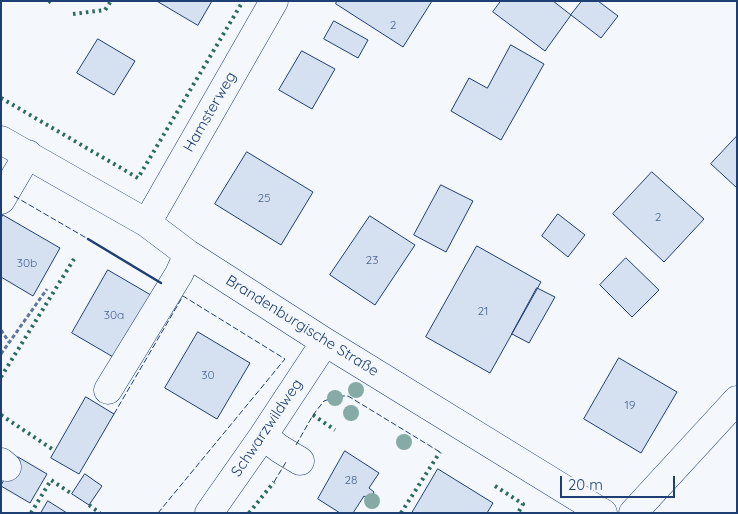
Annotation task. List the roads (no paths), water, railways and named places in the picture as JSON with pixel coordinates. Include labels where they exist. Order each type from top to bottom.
[{"type":"street","name":"Hamsterweg","points":[[146,223],[274,1]]},
{"type":"street","name":"Brandenburgische Straße","points":[[1,140],[146,223],[188,254],[324,342],[602,513]]},
{"type":"street","points":[[1,200],[28,154]]},
{"type":"street","points":[[108,390],[178,274],[188,254]]},
{"type":"street","name":"Schwarzwildweg","points":[[209,513],[263,436],[324,342]]},
{"type":"street","points":[[633,513],[737,400]]},
{"type":"street","points":[[263,436],[300,461]]}]
